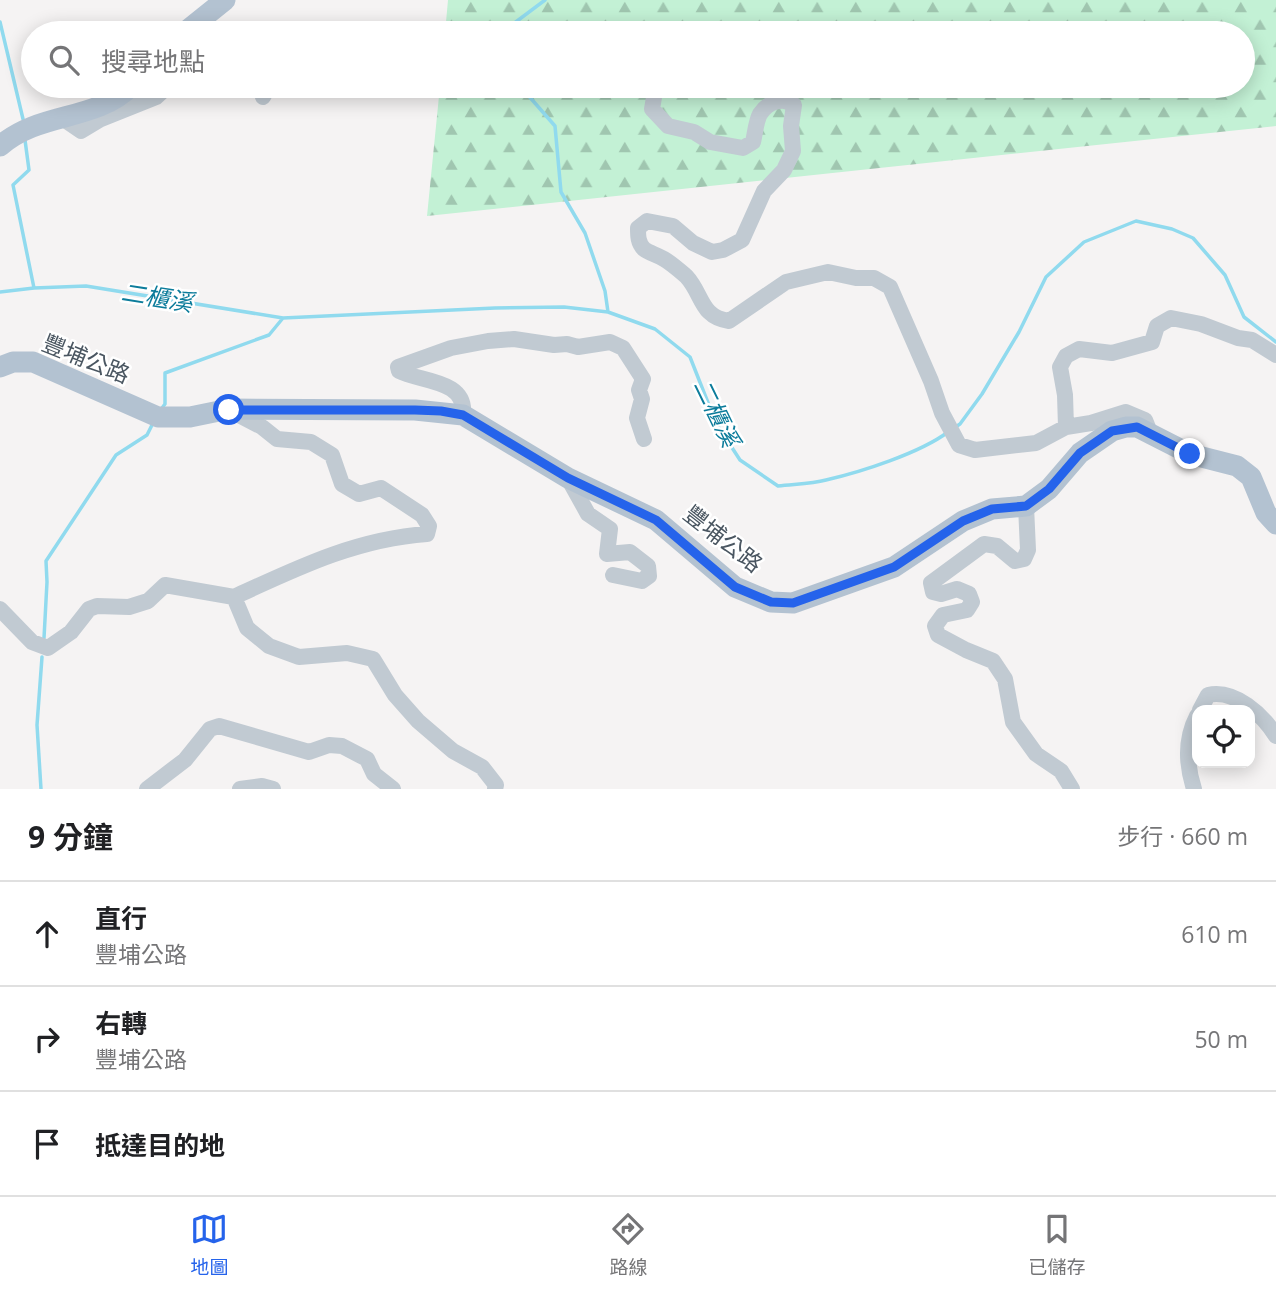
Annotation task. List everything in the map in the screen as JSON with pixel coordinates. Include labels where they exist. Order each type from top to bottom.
[{"type":"main road","points":[[199,21],[225,0]]},
{"type":"main road","points":[[0,146],[30,125],[91,110],[116,98]]},
{"type":"main road","name":"豐埔公路","points":[[0,367],[13,362],[33,362],[154,415],[190,417],[229,410],[415,410],[463,415],[568,478],[656,520],[735,587],[771,602],[793,603],[894,567],[963,521],[992,509],[1026,506]]},
{"type":"main road","points":[[1026,506],[1049,489],[1080,453],[1112,431],[1137,427],[1190,454],[1237,466],[1251,477],[1266,513],[1276,524]]},
{"type":"street","points":[[62,118],[81,131],[101,119],[154,98]]},
{"type":"street","points":[[654,98],[652,108],[668,126],[694,132],[710,142],[743,148],[753,142],[760,115],[772,103],[781,100],[794,105],[791,126],[793,151],[784,170],[764,191],[742,240],[723,250],[712,251],[693,243],[673,226],[647,221],[638,228],[639,241],[645,249],[684,274],[698,290],[705,310],[718,319],[729,321],[786,282],[828,272],[856,278],[874,278],[890,287],[942,413],[959,445],[975,450],[1036,443],[1066,427],[1091,423],[1126,412],[1145,421],[1151,435]]},
{"type":"street","points":[[1066,427],[1065,395],[1060,367],[1066,356],[1079,349],[1112,353],[1152,342],[1157,326],[1171,318],[1252,340],[1276,355]]},
{"type":"street","points":[[463,415],[464,407],[455,392],[434,380],[405,375],[398,367],[451,348],[488,341],[514,339],[578,347],[610,342],[623,348],[643,379],[639,390],[642,399],[637,418],[644,439]]},
{"type":"street","points":[[0,609],[32,642],[48,648],[71,632],[89,609],[97,606],[129,607],[148,601],[165,585],[234,597],[322,556],[400,536],[427,534],[429,526],[422,515],[381,488],[359,494],[342,484],[332,455],[311,442],[277,439],[262,427],[229,410]]},
{"type":"street","points":[[568,478],[588,514],[610,529],[607,554],[630,552],[648,566],[649,576],[642,581],[613,575]]},
{"type":"street","points":[[1026,506],[1028,550],[1024,559],[1015,561],[998,546],[984,544],[931,583],[933,592],[941,594],[957,589],[969,594],[972,602],[967,610],[943,615],[935,626],[939,635],[965,650],[993,661],[1005,679],[1013,722],[1035,754],[1061,771],[1072,789]]},
{"type":"street","points":[[234,597],[247,628],[269,646],[299,657],[347,653],[373,659],[395,695],[418,721],[453,751],[482,767],[496,785],[495,789]]},
{"type":"street","points":[[1203,705],[1208,695],[1218,693],[1247,705]]},
{"type":"street","points":[[1255,711],[1265,718],[1276,736]]},
{"type":"street","points":[[147,789],[185,760],[210,729],[219,726],[309,752],[329,745],[342,746],[367,759],[374,774],[393,789]]},
{"type":"street","points":[[1192,726],[1187,751],[1194,789]]},
{"type":"street","points":[[240,789],[262,786],[273,789]]},
{"type":"green space","points":[[448,0],[1276,0],[1276,126],[427,216],[439,98],[1255,98],[1255,21],[446,21]]},
{"type":"waterway","points":[[517,21],[545,0]]},
{"type":"waterway","points":[[0,22],[23,119]]},
{"type":"waterway","points":[[530,98],[555,126],[561,192],[585,233],[605,291],[608,312]]},
{"type":"waterway","points":[[25,140],[29,170],[13,185],[34,288]]},
{"type":"waterway","name":"二櫃溪","points":[[954,428],[982,394],[1019,332],[1046,277],[1084,242],[1136,221],[1172,229],[1193,238],[1225,275],[1244,317],[1276,342]]},
{"type":"waterway","name":"二櫃溪","points":[[0,292],[86,286],[283,318],[495,308],[564,307],[608,312],[655,329],[690,357],[716,423],[740,460],[778,486],[820,481],[873,467],[922,447],[948,432]]},
{"type":"waterway","points":[[162,408],[165,404],[165,373],[269,335],[283,318]]},
{"type":"waterway","points":[[44,638],[46,561],[116,455],[147,435],[152,425]]},
{"type":"waterway","points":[[41,789],[37,725],[42,657]]},
{"type":"route","points":[[229,410],[415,410],[463,415],[568,478],[656,520],[735,587],[771,602],[793,603],[894,567],[963,521],[992,509],[1026,506],[1049,489],[1080,453],[1112,431],[1137,427],[1190,454]]}]
